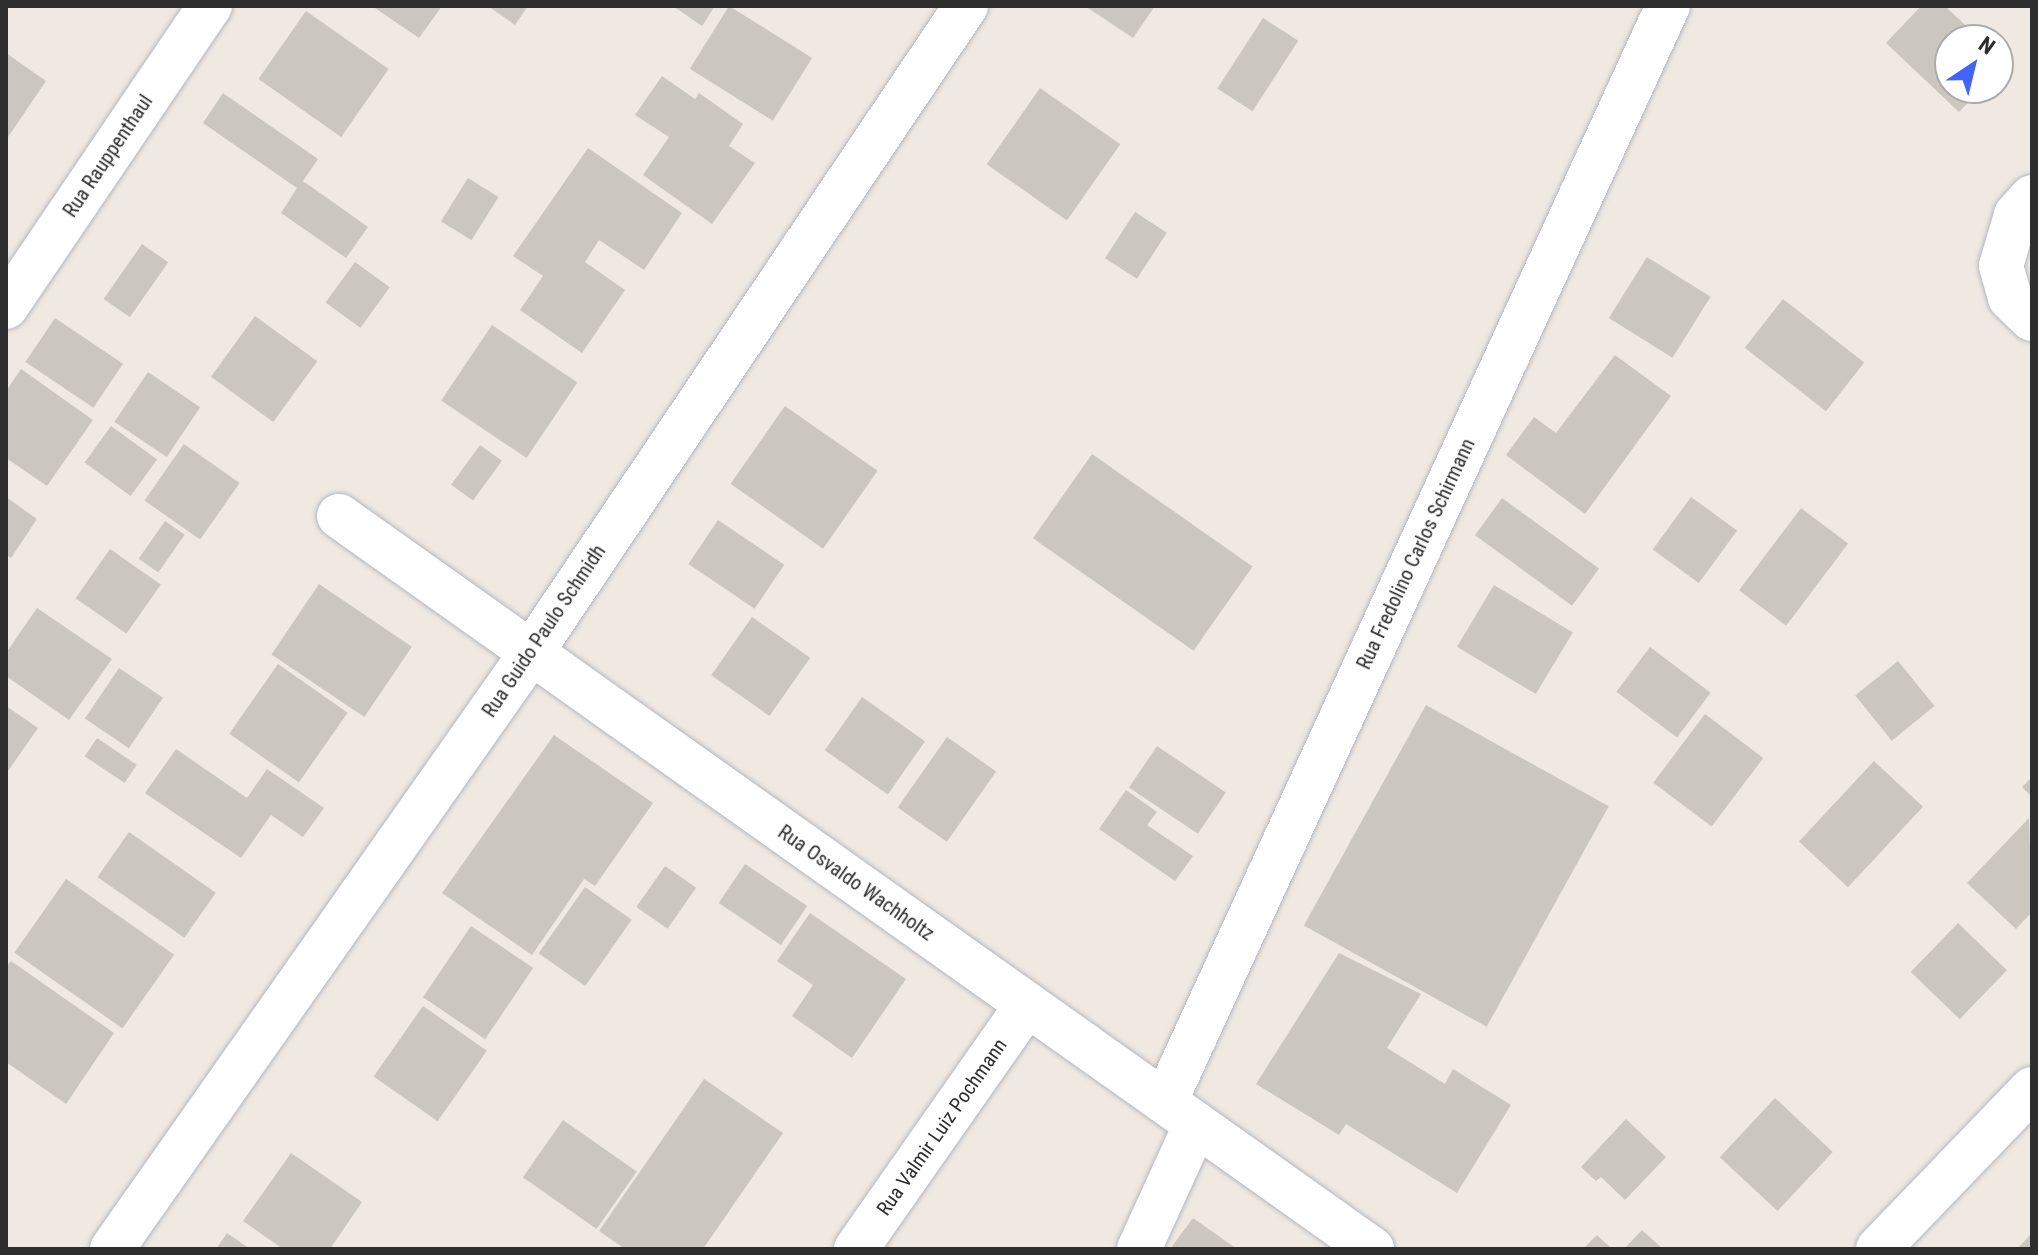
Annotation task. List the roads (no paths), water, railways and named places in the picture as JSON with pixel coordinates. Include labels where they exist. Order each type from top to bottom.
[{"type":"street","name":"Rua Rauppenthaul","points":[[6,307],[210,6]]},
{"type":"street","name":"Rua Guido Paulo Schmidh","points":[[112,1249],[531,653],[966,6]]},
{"type":"street","name":"Rua Fredolino Carlos Schirmann","points":[[1139,1249],[1181,1113],[1668,6]]},
{"type":"street","points":[[2021,308],[2001,266],[2016,215],[2032,197]]},
{"type":"street","name":"Rua Osvaldo Wachholtz","points":[[339,516],[1372,1249]]},
{"type":"street","name":"Rua Valmir Luiz Pochmann","points":[[856,1249],[1027,1005]]},
{"type":"street","points":[[1878,1249],[2032,1089]]}]
